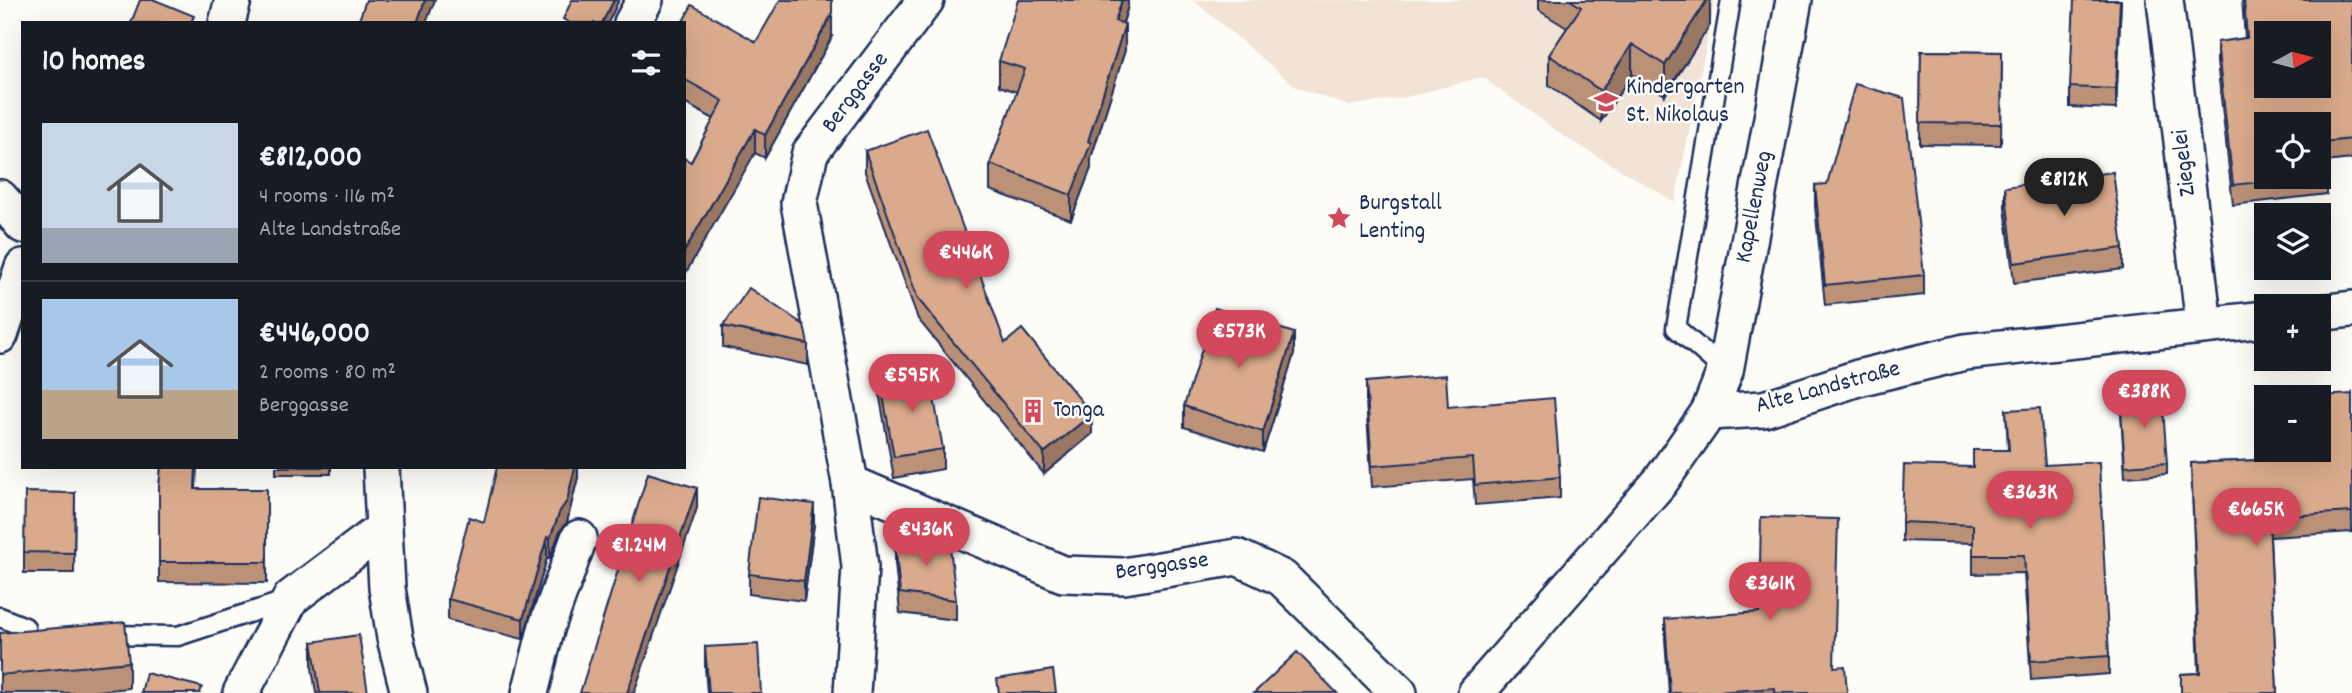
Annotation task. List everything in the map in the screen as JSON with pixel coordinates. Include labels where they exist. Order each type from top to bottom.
[{"type":"street","points":[[228,21],[233,0]]},
{"type":"street","points":[[633,21],[645,0]]},
{"type":"street","name":"Berggasse","points":[[852,693],[860,567],[850,483],[799,203],[810,153],[926,0]]},
{"type":"street","name":"Kapellenweg","points":[[1709,412],[1725,371],[1794,0]]},
{"type":"street","name":"Ziegelei","points":[[2165,0],[2204,325]]},
{"type":"street","points":[[0,198],[21,223]]},
{"type":"street","points":[[0,335],[21,273]]},
{"type":"street","points":[[2331,312],[2352,309]]},
{"type":"street","name":"Alte Landstraße","points":[[1709,412],[1764,409],[1858,379],[1965,352],[2254,319]]},
{"type":"street","points":[[1476,693],[1660,482],[1709,412]]},
{"type":"street","points":[[381,469],[389,601],[409,693]]},
{"type":"street","name":"Berggasse","points":[[850,483],[1063,574],[1124,576],[1237,557],[1282,578],[1399,693]]},
{"type":"street","points":[[241,693],[291,598],[384,528]]},
{"type":"street","points":[[530,693],[547,626],[579,538]]},
{"type":"lane","points":[[1725,371],[1676,328],[1731,0]]},
{"type":"lane","points":[[84,635],[178,636],[291,598]]},
{"type":"lane","points":[[0,617],[25,627]]},
{"type":"shaded area","name":"Kindergarten St. Nikolaus","points":[[1193,0],[1715,0],[1675,202],[1565,137],[1482,77],[1407,97],[1349,106],[1296,87]]},
{"type":"building","points":[[140,0],[155,0],[194,16],[192,21],[132,21]]},
{"type":"building","points":[[366,0],[425,0],[418,21],[359,21]]},
{"type":"building","points":[[572,0],[614,0],[603,21],[563,19]]},
{"type":"building","points":[[780,0],[832,0],[832,14],[765,135],[755,129],[686,249],[686,159],[691,162],[723,101],[686,80],[686,21],[683,21],[692,5],[756,42]]},
{"type":"building","points":[[1018,0],[1122,0],[1115,21],[1125,24],[1088,141],[1091,143],[1071,195],[990,164],[1025,69],[999,61]]},
{"type":"building","points":[[1570,0],[1707,0],[1665,65],[1632,44],[1601,91],[1549,55],[1581,7]]},
{"type":"building","points":[[2074,0],[2120,0],[2116,89],[2070,87]]},
{"type":"building","points":[[2244,0],[2352,0],[2352,139],[2331,141],[2331,112],[2254,112],[2254,183],[2233,185],[2217,42],[2247,38]]},
{"type":"building","points":[[1921,51],[2002,52],[2001,124],[1920,123]]},
{"type":"building","points":[[1855,84],[1904,98],[1924,275],[1825,285],[1815,185],[1827,184]]},
{"type":"building","points":[[927,129],[1005,343],[1022,329],[1092,414],[1044,453],[918,299],[865,151]]},
{"type":"building","points":[[2113,172],[2123,248],[2014,263],[2005,187]]},
{"type":"building","points":[[749,288],[804,325],[808,344],[723,326]]},
{"type":"building","points":[[1215,308],[1294,333],[1263,432],[1184,406]]},
{"type":"building","points":[[929,370],[943,449],[894,457],[880,378]]},
{"type":"building","points":[[1446,375],[1448,407],[1554,398],[1560,477],[1475,485],[1473,458],[1372,466],[1366,382]]},
{"type":"building","points":[[2162,394],[2167,463],[2125,466],[2120,397]]},
{"type":"building","points":[[2352,394],[2352,512],[2269,517],[2277,693],[2181,693],[2181,674],[2200,673],[2191,463],[2254,460],[2331,462],[2331,395]]},
{"type":"building","points":[[2040,408],[2045,465],[2099,462],[2109,656],[2031,661],[2024,555],[1973,555],[1973,525],[1902,522],[1904,465],[1973,467],[1973,450],[2009,450],[2006,410]]},
{"type":"building","points":[[161,469],[196,469],[195,489],[267,489],[267,562],[159,562]]},
{"type":"building","points":[[497,469],[575,469],[567,501],[560,511],[550,538],[547,537],[523,619],[448,599],[469,517],[484,522]]},
{"type":"building","points":[[648,473],[697,488],[627,693],[580,693]]},
{"type":"building","points":[[25,492],[75,493],[74,553],[24,552]]},
{"type":"building","points":[[758,497],[814,504],[804,581],[749,574]]},
{"type":"building","points":[[1761,517],[1838,519],[1834,667],[1845,666],[1847,693],[1775,693],[1775,688],[1670,693],[1665,619],[1759,612]]},
{"type":"building","points":[[949,537],[956,600],[900,593],[895,543]]},
{"type":"building","points":[[125,622],[129,662],[0,675],[0,633]]},
{"type":"building","points":[[359,635],[368,693],[320,693],[312,642]]},
{"type":"building","points":[[758,644],[761,693],[709,693],[705,647]]},
{"type":"building","points":[[1297,652],[1337,693],[1254,693]]},
{"type":"building","points":[[1053,670],[1056,693],[999,693],[997,679]]},
{"type":"building","points":[[146,673],[202,687],[200,693],[141,693]]},
{"type":"place","name":"Kindergarten St. Nikolaus","points":[[1606,102]]},
{"type":"place","name":"Burgstall Lenting","points":[[1339,218]]},
{"type":"place","name":"Tonga","points":[[1033,411]]}]
